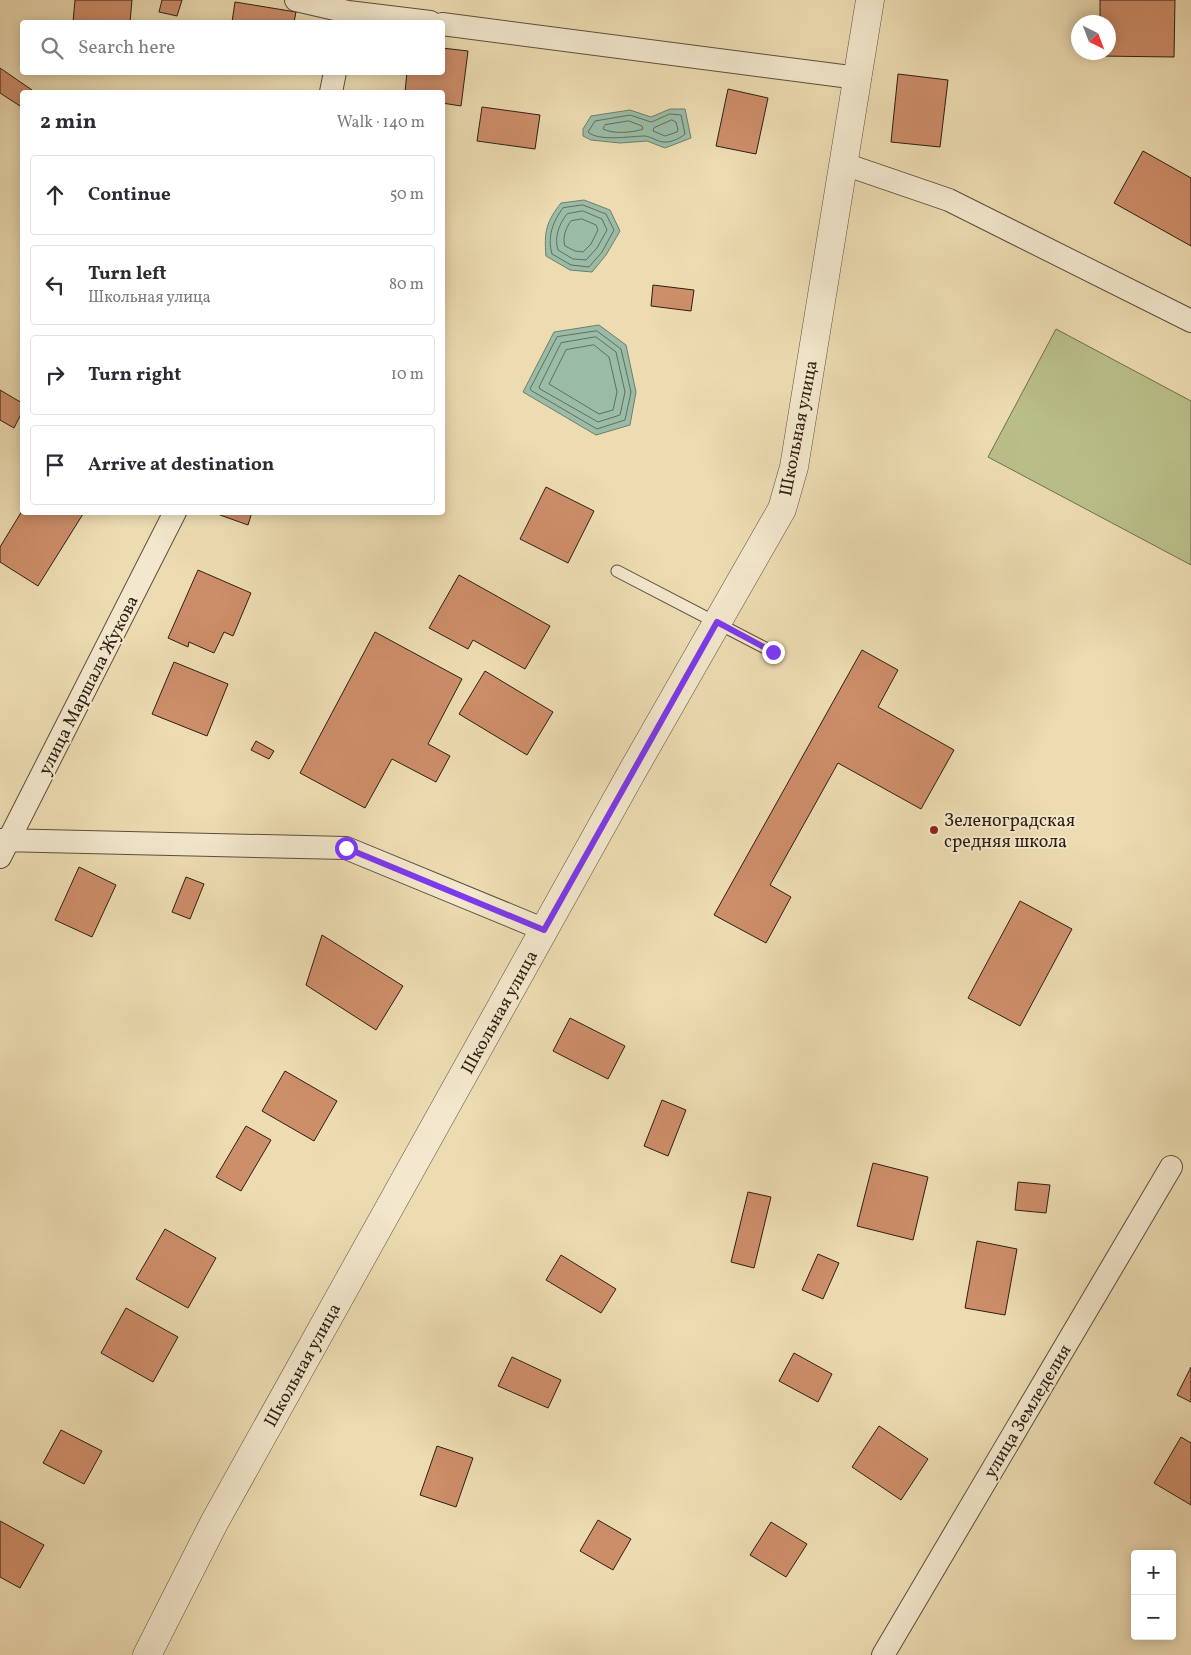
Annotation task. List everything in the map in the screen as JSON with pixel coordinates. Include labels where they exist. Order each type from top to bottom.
[{"type":"street","points":[[296,0],[348,11],[415,20]]},
{"type":"street","name":"Школьная улица","points":[[146,1655],[215,1521],[544,930],[782,509],[794,468],[870,0]]},
{"type":"street","points":[[445,24],[858,78]]},
{"type":"street","points":[[331,90],[334,75]]},
{"type":"street","points":[[844,164],[949,200],[1191,321]]},
{"type":"street","name":"улица Маршала Жукова","points":[[3,846],[173,515]]},
{"type":"street","points":[[3,846],[346,848],[544,930]]},
{"type":"street","name":"улица Земледелия","points":[[884,1655],[1171,1167]]},
{"type":"lane","points":[[617,571],[773,652]]},
{"type":"green space","points":[[1056,329],[1191,401],[1191,565],[988,457]]},
{"type":"water","points":[[670,109],[685,109],[691,138],[665,148],[647,141],[620,143],[591,140],[583,136],[583,129],[591,116],[630,110],[651,117]]},
{"type":"water","points":[[584,200],[610,210],[620,231],[606,255],[592,272],[570,270],[546,256],[545,240],[547,228],[556,210],[561,203]]},
{"type":"water","points":[[599,325],[626,345],[636,392],[630,425],[596,435],[523,392],[554,332]]},
{"type":"building","points":[[75,0],[132,0],[130,20],[73,20]]},
{"type":"building","points":[[162,0],[182,0],[177,16],[159,12]]},
{"type":"building","points":[[1100,0],[1175,0],[1174,57],[1116,56],[1116,15],[1100,15]]},
{"type":"building","points":[[235,2],[296,12],[294,20],[232,20]]},
{"type":"building","points":[[445,48],[468,51],[461,106],[445,103],[445,90],[405,90],[407,75],[445,75]]},
{"type":"building","points":[[0,68],[32,90],[20,90],[20,106],[0,93]]},
{"type":"building","points":[[898,74],[948,80],[940,147],[891,142]]},
{"type":"building","points":[[728,89],[768,98],[756,154],[716,146]]},
{"type":"building","points":[[482,107],[540,115],[535,149],[477,141]]},
{"type":"building","points":[[1143,151],[1191,178],[1191,246],[1114,203]]},
{"type":"building","points":[[653,285],[694,290],[691,311],[651,306]]},
{"type":"building","points":[[0,390],[20,402],[20,416],[14,428],[0,420]]},
{"type":"building","points":[[546,487],[594,511],[568,563],[520,539]]},
{"type":"building","points":[[20,514],[82,515],[38,586],[0,562],[0,547]]},
{"type":"building","points":[[220,515],[251,515],[248,525]]},
{"type":"building","points":[[198,570],[251,593],[233,636],[224,632],[214,653],[189,642],[188,647],[168,638]]},
{"type":"building","points":[[459,575],[550,626],[525,669],[473,640],[468,649],[429,628]]},
{"type":"building","points":[[375,632],[462,679],[428,744],[450,756],[436,782],[392,759],[365,808],[300,773]]},
{"type":"building","points":[[862,650],[898,670],[878,707],[954,750],[921,809],[838,763],[770,885],[791,897],[766,943],[714,915]]},
{"type":"building","points":[[174,662],[228,684],[207,736],[152,714]]},
{"type":"building","points":[[485,671],[553,712],[527,755],[459,714]]},
{"type":"building","points":[[256,741],[274,751],[269,759],[251,750]]},
{"type":"building","points":[[79,867],[116,885],[92,937],[55,920]]},
{"type":"building","points":[[186,877],[204,884],[190,919],[172,912]]},
{"type":"building","points":[[1020,901],[1072,929],[1020,1026],[968,998]]},
{"type":"building","points":[[322,935],[403,986],[376,1030],[306,985]]},
{"type":"building","points":[[570,1018],[625,1046],[608,1079],[553,1051]]},
{"type":"building","points":[[285,1071],[337,1101],[314,1141],[262,1111]]},
{"type":"building","points":[[662,1100],[686,1110],[668,1156],[644,1146]]},
{"type":"building","points":[[246,1126],[271,1140],[241,1191],[216,1177]]},
{"type":"building","points":[[873,1163],[928,1177],[913,1240],[857,1226]]},
{"type":"building","points":[[1018,1182],[1050,1185],[1046,1213],[1015,1210]]},
{"type":"building","points":[[748,1192],[771,1197],[754,1268],[731,1262]]},
{"type":"building","points":[[165,1229],[216,1258],[188,1308],[136,1279]]},
{"type":"building","points":[[977,1241],[1017,1249],[1005,1315],[965,1308]]},
{"type":"building","points":[[818,1254],[839,1263],[823,1299],[802,1290]]},
{"type":"building","points":[[561,1255],[616,1289],[601,1313],[546,1280]]},
{"type":"building","points":[[126,1308],[178,1337],[153,1382],[101,1353]]},
{"type":"building","points":[[794,1353],[832,1374],[818,1402],[779,1381]]},
{"type":"building","points":[[512,1357],[561,1380],[548,1408],[498,1386]]},
{"type":"building","points":[[1191,1367],[1191,1402],[1177,1395]]},
{"type":"building","points":[[879,1426],[928,1459],[901,1500],[852,1467]]},
{"type":"building","points":[[61,1430],[102,1451],[84,1484],[43,1463]]},
{"type":"building","points":[[1181,1437],[1191,1443],[1191,1505],[1154,1483]]},
{"type":"building","points":[[437,1446],[473,1458],[456,1507],[420,1495]]},
{"type":"building","points":[[598,1520],[631,1539],[613,1570],[580,1551]]},
{"type":"building","points":[[0,1521],[44,1545],[20,1588],[0,1577]]},
{"type":"building","points":[[771,1522],[807,1544],[786,1577],[750,1555]]},
{"type":"place","name":"Зеленоградская средняя школа","points":[[934,830]]},
{"type":"route","points":[[346,848],[544,930],[717,622],[773,652]]}]
